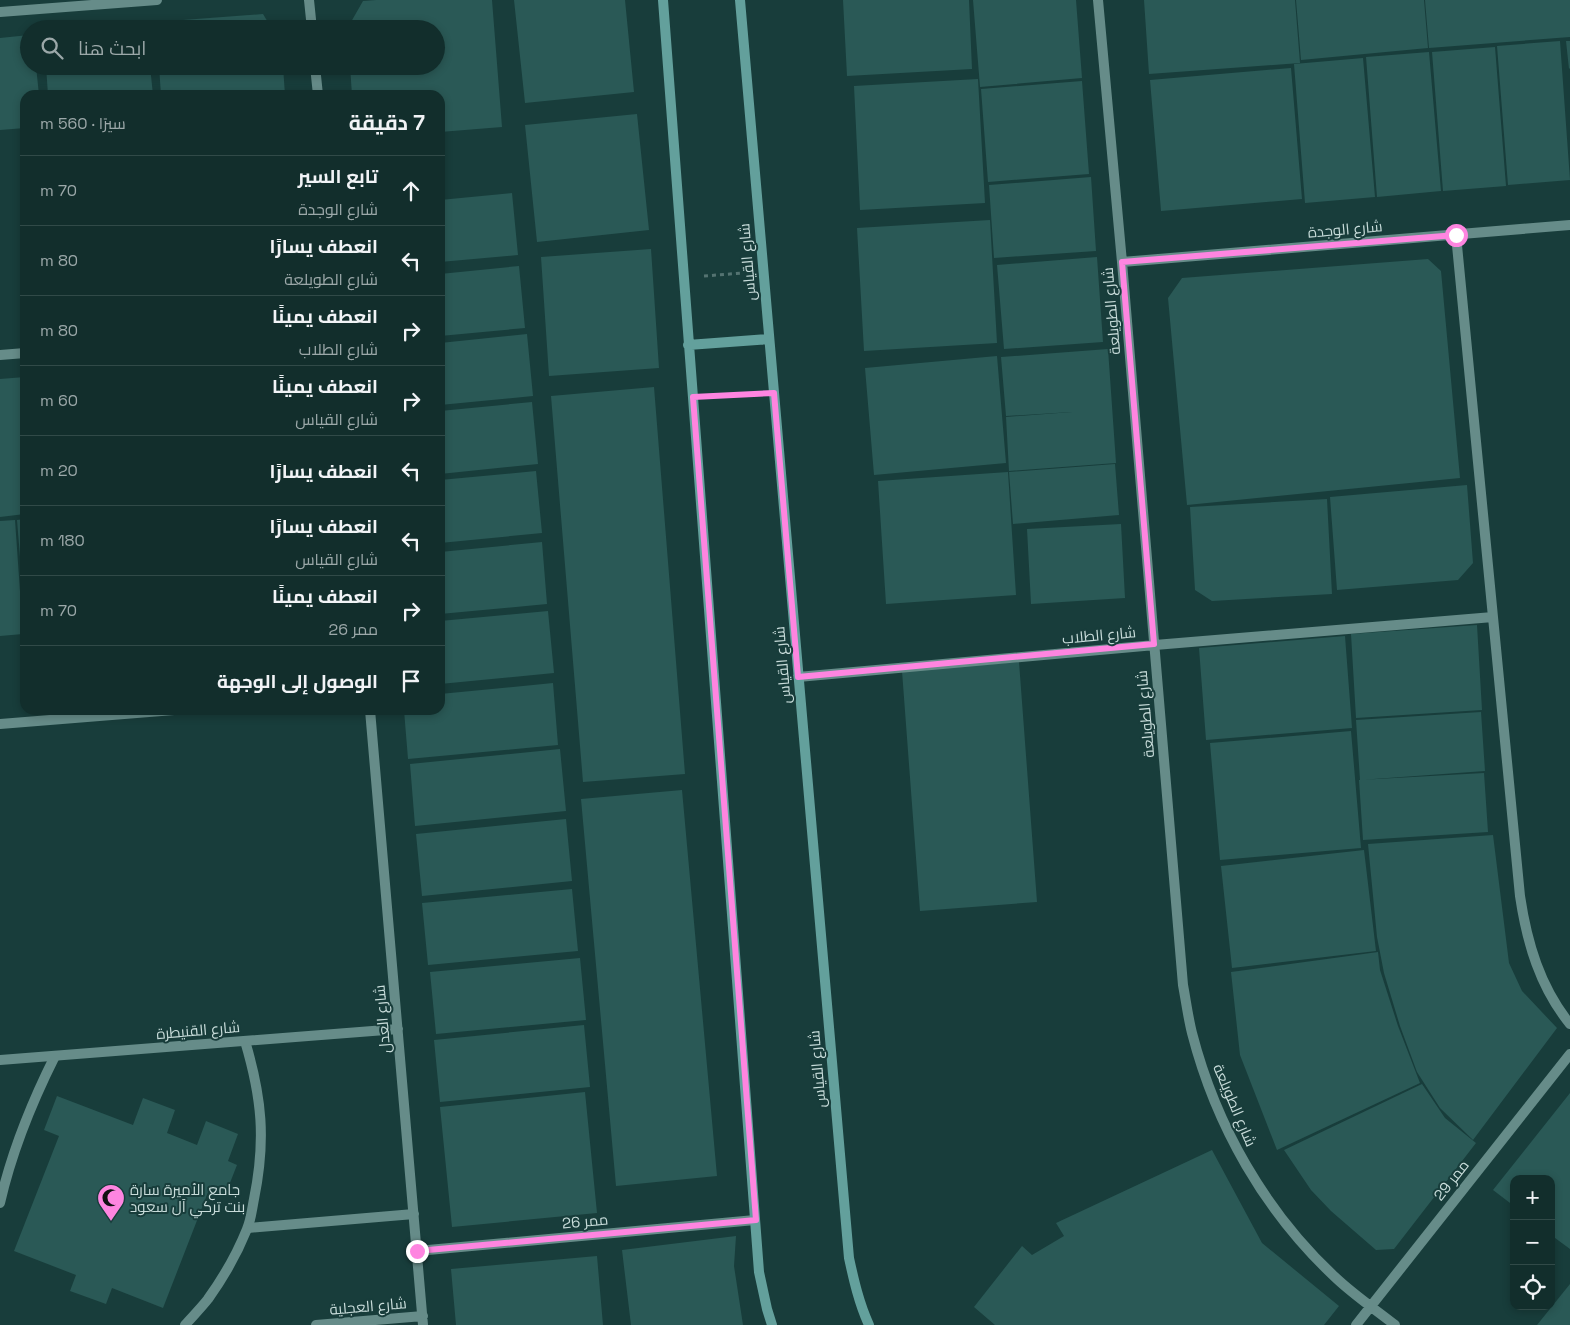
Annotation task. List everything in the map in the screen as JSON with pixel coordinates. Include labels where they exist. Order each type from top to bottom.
[{"type":"street","points":[[0,12],[157,0]]},
{"type":"street","points":[[309,0],[311,20]]},
{"type":"street","points":[[663,0],[759,1272],[772,1325]]},
{"type":"street","name":"شارع القياس","points":[[740,0],[849,1258],[863,1312],[869,1325]]},
{"type":"street","name":"شارع الطويلعة","points":[[1098,0],[1183,985],[1192,1032],[1206,1078],[1223,1123],[1241,1158],[1273,1206],[1309,1252],[1337,1279],[1395,1325]]},
{"type":"street","points":[[316,75],[317,90]]},
{"type":"street","name":"شارع الوجدة","points":[[1122,262],[1570,225]]},
{"type":"street","points":[[1456,235],[1520,896],[1525,928],[1533,958],[1546,987],[1570,1024]]},
{"type":"street","points":[[688,345],[769,340]]},
{"type":"street","points":[[0,355],[20,353]]},
{"type":"street","name":"شارع الطلاب","points":[[798,677],[1154,644],[1492,617]]},
{"type":"street","points":[[0,724],[112,715]]},
{"type":"street","name":"شارع العدل","points":[[370,715],[423,1321]]},
{"type":"street","name":"شارع القنيطرة","points":[[0,1060],[398,1029]]},
{"type":"street","points":[[185,1325],[207,1300],[232,1260],[248,1228],[258,1181],[261,1110],[255,1075],[245,1041]]},
{"type":"street","name":"ممر 29","points":[[1356,1325],[1570,1054]]},
{"type":"street","points":[[0,1203],[19,1135],[35,1095],[55,1056]]},
{"type":"street","points":[[248,1228],[414,1214]]},
{"type":"street","name":"ممر 26","points":[[417,1251],[756,1220]]},
{"type":"street","name":"شارع العجلية","points":[[316,1325],[423,1321]]},
{"type":"path","points":[[684,277],[763,272]]},
{"type":"path","points":[[693,397],[774,393]]},
{"type":"building","points":[[492,0],[502,127],[445,132],[445,90],[352,90],[351,75],[445,75],[445,20],[352,20],[363,1]]},
{"type":"building","points":[[514,0],[625,0],[634,92],[525,103]]},
{"type":"building","points":[[843,0],[969,0],[972,69],[847,76]]},
{"type":"building","points":[[973,0],[1076,0],[1082,78],[980,87]]},
{"type":"building","points":[[1144,0],[1295,0],[1300,63],[1149,74]]},
{"type":"building","points":[[1296,0],[1424,0],[1428,48],[1301,60]]},
{"type":"building","points":[[1425,0],[1570,0],[1570,37],[1429,48]]},
{"type":"building","points":[[263,14],[267,20],[183,20]]},
{"type":"building","points":[[20,36],[20,75],[37,75],[38,90],[20,90],[20,128],[0,130],[0,38]]},
{"type":"building","points":[[1560,41],[1570,180],[1508,185],[1497,46]]},
{"type":"building","points":[[1566,41],[1570,41],[1569,69]]},
{"type":"building","points":[[1495,47],[1506,186],[1443,191],[1432,52]]},
{"type":"building","points":[[1429,52],[1441,191],[1377,197],[1366,57]]},
{"type":"building","points":[[1363,58],[1375,197],[1305,203],[1294,64]]},
{"type":"building","points":[[1291,68],[1302,199],[1161,211],[1150,80]]},
{"type":"building","points":[[47,75],[151,75],[152,90],[48,90]]},
{"type":"building","points":[[160,75],[284,75],[285,90],[161,90]]},
{"type":"building","points":[[978,79],[985,203],[860,210],[854,86]]},
{"type":"building","points":[[1082,81],[1089,174],[988,182],[981,89]]},
{"type":"building","points":[[637,114],[649,230],[537,242],[525,125]]},
{"type":"building","points":[[1091,177],[1096,251],[994,258],[989,185]]},
{"type":"building","points":[[512,193],[518,255],[445,262],[445,200]]},
{"type":"building","points":[[990,220],[997,343],[864,351],[857,228]]},
{"type":"building","points":[[651,249],[659,368],[549,376],[541,257]]},
{"type":"building","points":[[1097,257],[1103,342],[1004,349],[997,265]]},
{"type":"building","points":[[1428,259],[1441,271],[1460,478],[1187,505],[1168,298],[1182,278]]},
{"type":"building","points":[[519,266],[525,328],[445,336],[445,273]]},
{"type":"building","points":[[527,334],[533,396],[445,405],[445,342]]},
{"type":"building","points":[[1108,349],[1116,463],[1009,471],[1006,417],[1072,412],[1006,416],[1001,357]]},
{"type":"building","points":[[997,356],[1006,463],[874,475],[865,368]]},
{"type":"building","points":[[20,377],[20,515],[0,517],[0,379]]},
{"type":"building","points":[[654,387],[685,774],[583,782],[551,396]]},
{"type":"building","points":[[532,402],[538,464],[445,473],[445,411]]},
{"type":"building","points":[[1115,464],[1119,515],[1013,524],[1009,472]]},
{"type":"building","points":[[536,471],[542,533],[445,543],[445,480]]},
{"type":"building","points":[[1008,472],[1016,595],[886,604],[878,481]]},
{"type":"building","points":[[1467,485],[1473,563],[1458,580],[1337,590],[1330,497]]},
{"type":"building","points":[[1327,499],[1332,594],[1212,601],[1195,590],[1190,507]]},
{"type":"building","points":[[15,520],[20,591],[20,634],[0,636],[0,521]]},
{"type":"building","points":[[17,520],[20,520],[20,557]]},
{"type":"building","points":[[1121,524],[1125,598],[1031,604],[1027,529]]},
{"type":"building","points":[[542,542],[547,604],[445,614],[445,552]]},
{"type":"building","points":[[548,611],[554,673],[445,684],[445,621]]},
{"type":"building","points":[[1477,625],[1482,710],[1356,718],[1351,634]]},
{"type":"building","points":[[1345,636],[1352,728],[1206,740],[1199,648]]},
{"type":"building","points":[[1019,662],[1037,902],[920,911],[902,671]]},
{"type":"building","points":[[553,683],[558,745],[408,759],[404,715],[445,715],[445,694]]},
{"type":"building","points":[[1481,712],[1485,771],[1360,780],[1356,720]]},
{"type":"building","points":[[1351,731],[1361,848],[1220,860],[1210,743]]},
{"type":"building","points":[[560,749],[566,811],[415,826],[410,764]]},
{"type":"building","points":[[1484,773],[1488,832],[1363,840],[1359,780]]},
{"type":"building","points":[[682,790],[717,1176],[616,1186],[581,799]]},
{"type":"building","points":[[566,819],[572,881],[422,896],[416,834]]},
{"type":"building","points":[[1493,835],[1509,963],[1522,991],[1557,1028],[1473,1140],[1440,1108],[1417,1072],[1400,1026],[1384,973],[1377,937],[1368,844]]},
{"type":"building","points":[[1364,850],[1376,951],[1232,968],[1221,866]]},
{"type":"building","points":[[572,889],[578,951],[428,965],[422,903]]},
{"type":"building","points":[[1378,952],[1380,970],[1398,1026],[1420,1083],[1277,1150],[1240,1055],[1231,972]]},
{"type":"building","points":[[580,958],[586,1020],[436,1034],[430,972]]},
{"type":"building","points":[[584,1025],[590,1087],[440,1102],[434,1040]]},
{"type":"building","points":[[1422,1084],[1445,1118],[1476,1143],[1394,1249],[1376,1250],[1331,1211],[1311,1190],[1284,1150]]},
{"type":"building","points":[[585,1092],[597,1213],[452,1227],[440,1107]]},
{"type":"building","points":[[1570,1093],[1570,1249],[1555,1238],[1555,1175],[1510,1175],[1510,1203],[1493,1190]]},
{"type":"building","name":"جامع الأميرة سارة بنت تركي آل سعود","points":[[57,1096],[133,1125],[143,1098],[175,1110],[167,1133],[197,1145],[206,1121],[238,1134],[228,1161],[237,1165],[226,1193],[210,1187],[163,1308],[112,1288],[106,1304],[70,1291],[76,1275],[14,1251],[59,1136],[44,1130]]},
{"type":"building","points":[[1212,1150],[1262,1243],[1339,1306],[1324,1325],[995,1325],[974,1307],[1022,1246],[1032,1255],[1064,1236],[1056,1223]]},
{"type":"building","points":[[736,1236],[734,1266],[743,1325],[631,1325],[622,1250]]},
{"type":"building","points":[[597,1256],[603,1325],[456,1325],[451,1269]]},
{"type":"building","points":[[1570,1284],[1570,1325],[1537,1325],[1549,1310],[1555,1310],[1555,1303]]},
{"type":"place","name":"جامع الأميرة سارة بنت تركي آل سعود","points":[[111,1222]]},
{"type":"route","points":[[417,1251],[756,1220],[693,397],[774,393],[798,677],[1154,644],[1122,262],[1456,235]]}]
